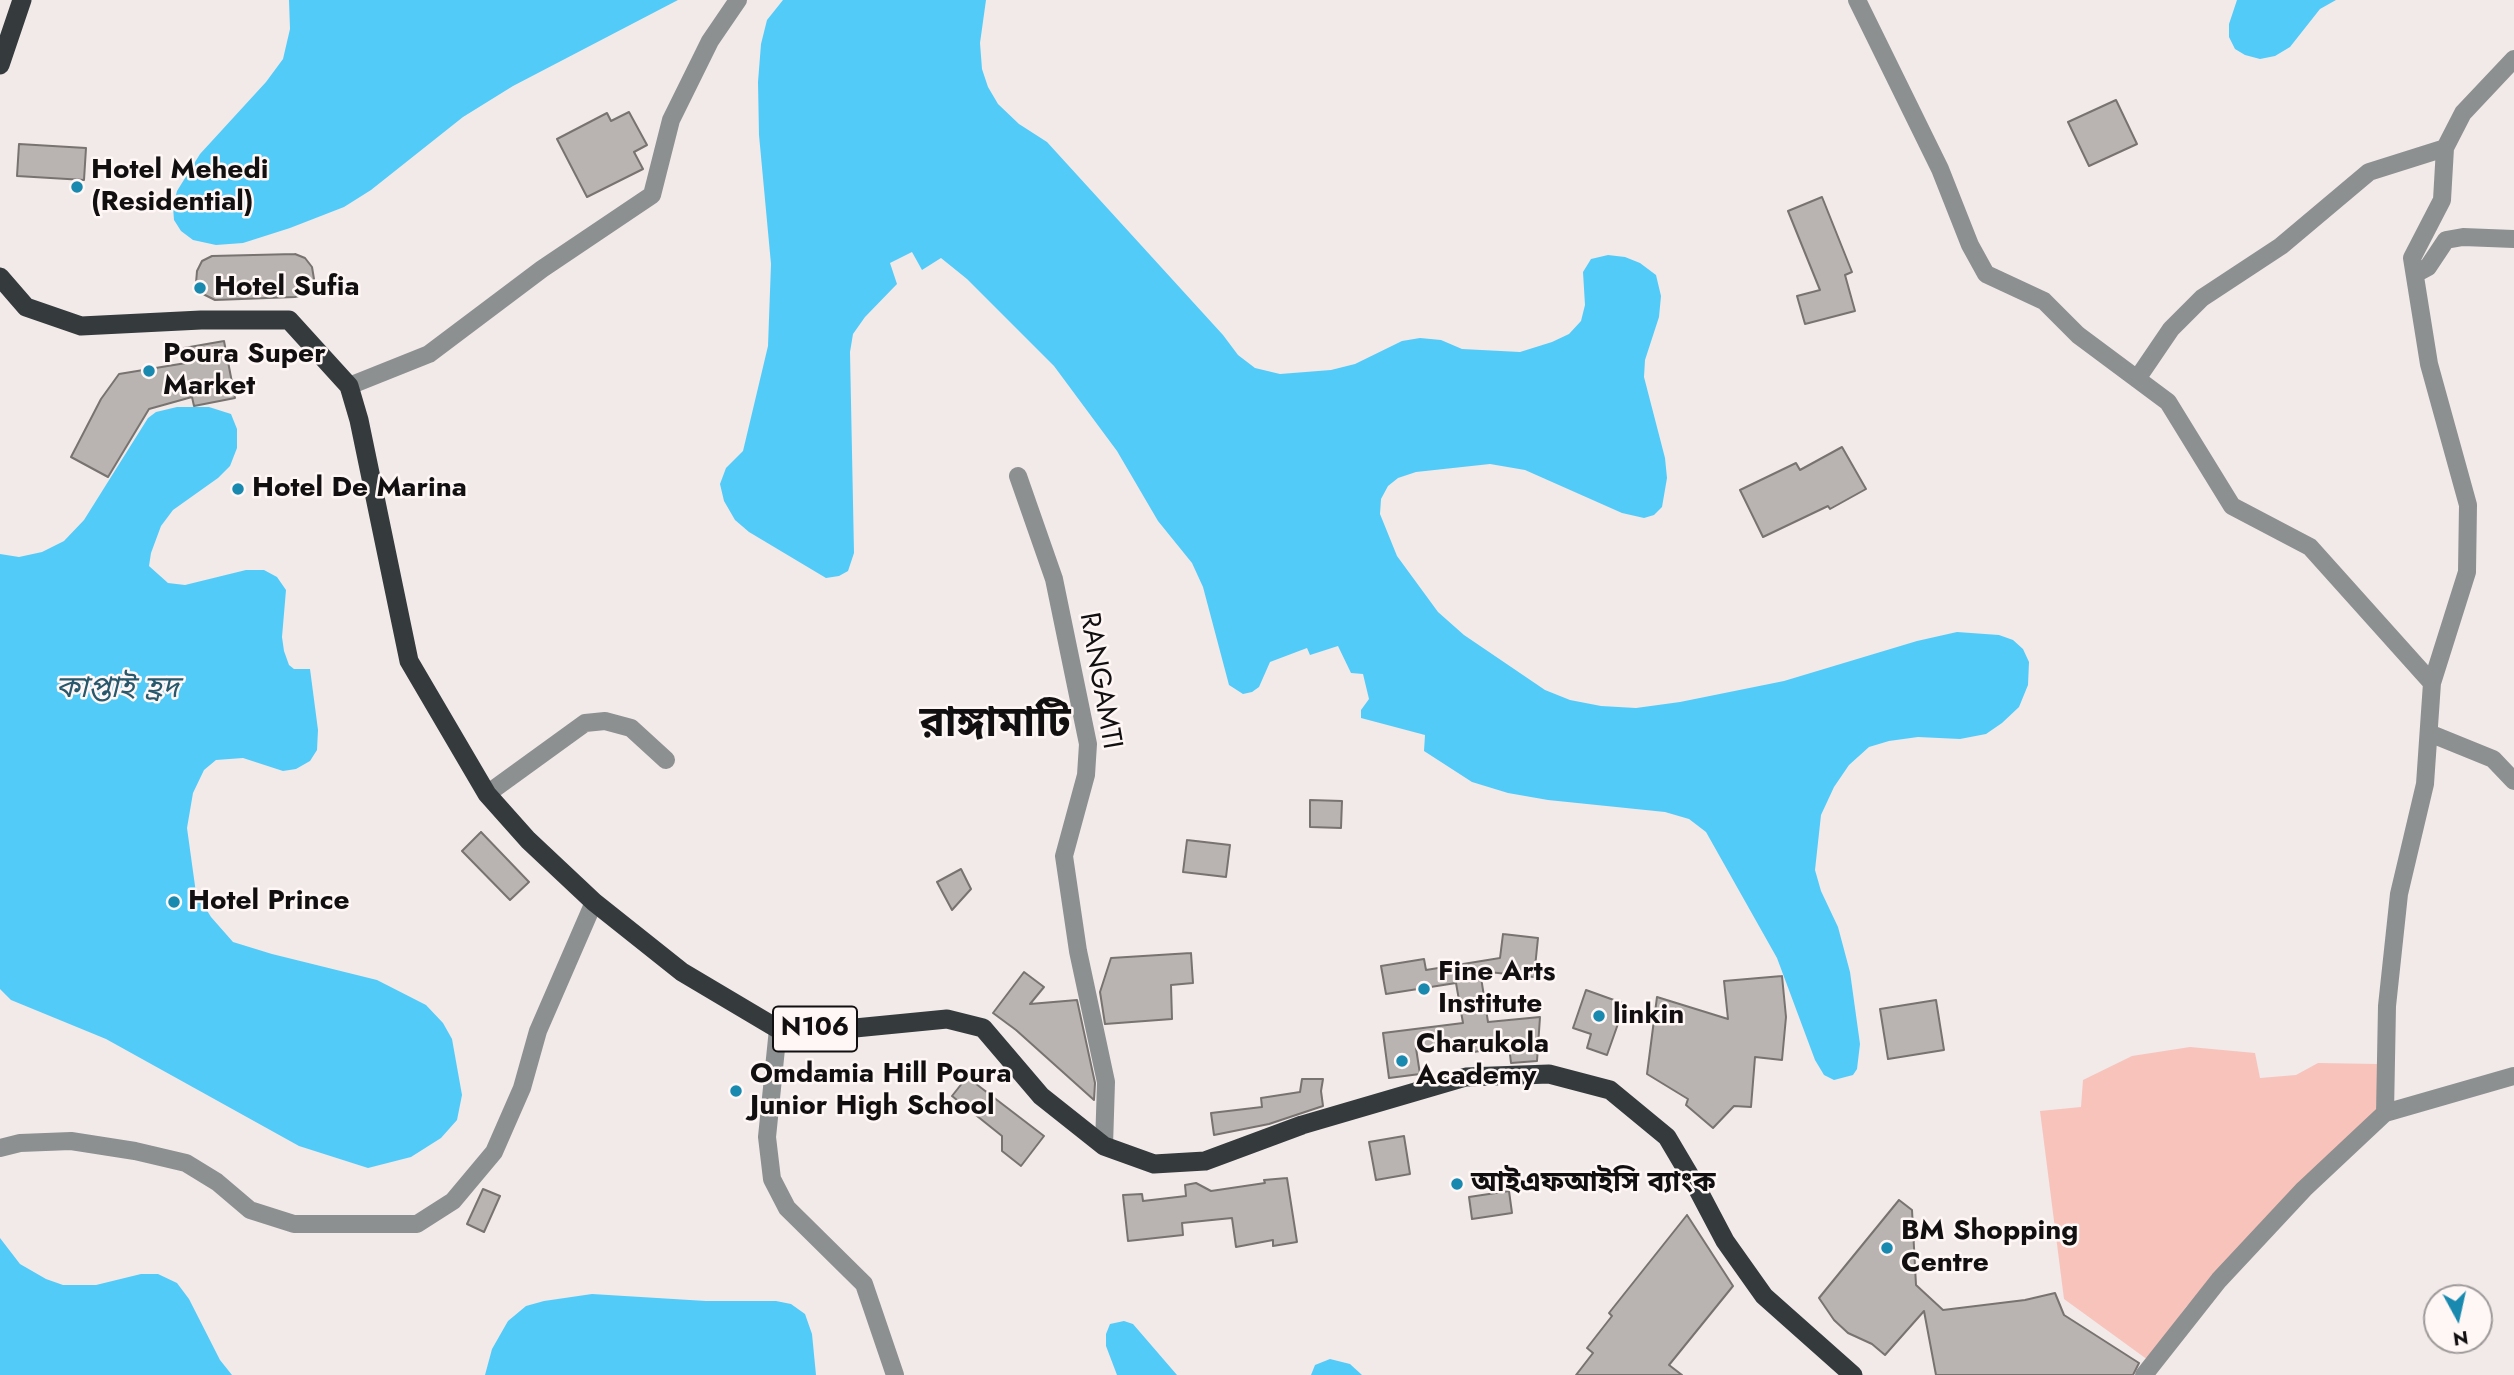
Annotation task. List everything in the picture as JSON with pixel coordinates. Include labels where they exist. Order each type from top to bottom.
[{"type":"highway","points":[[0,65],[22,0]]},
{"type":"highway","name":"N106","points":[[0,277],[26,307],[81,326],[201,320],[289,320],[349,386],[359,420],[409,661],[487,794],[528,840],[594,902],[682,972],[778,1029],[855,1028],[947,1019],[983,1028],[1041,1096],[1104,1146],[1154,1164],[1205,1161],[1302,1125],[1466,1077],[1549,1074],[1611,1090],[1667,1137],[1725,1241],[1763,1296],[1853,1375]]},
{"type":"street","points":[[349,386],[429,354],[542,269],[652,195],[671,120],[710,41],[738,0]]},
{"type":"street","points":[[1857,0],[1940,169],[1970,245],[1986,274],[2044,301],[2078,335],[2168,402],[2232,506],[2310,547],[2432,683]]},
{"type":"street","points":[[2385,1113],[2387,1006],[2399,894],[2425,784],[2432,683],[2467,572],[2468,505],[2429,364],[2413,258],[2442,200],[2445,148],[2463,113],[2514,59]]},
{"type":"street","points":[[2137,379],[2171,329],[2202,298],[2281,246],[2370,172],[2445,148]]},
{"type":"street","points":[[2415,274],[2428,267],[2446,240],[2463,237],[2514,239]]},
{"type":"street","name":"RANGAMTI","points":[[1018,476],[1054,579],[1088,744],[1086,775],[1063,856],[1078,951],[1107,1082],[1104,1146]]},
{"type":"street","points":[[487,794],[585,723],[605,720],[631,728],[666,760]]},
{"type":"street","points":[[2429,733],[2493,759],[2514,781]]},
{"type":"street","points":[[0,1148],[20,1143],[71,1141],[135,1151],[186,1163],[217,1182],[250,1210],[294,1224],[417,1224],[453,1201],[494,1152],[522,1088],[538,1031],[594,902]]},
{"type":"street","points":[[778,1029],[767,1137],[772,1179],[787,1208],[864,1284],[895,1375]]},
{"type":"street","points":[[2144,1375],[2219,1280],[2304,1189],[2385,1113],[2514,1076]]},
{"type":"shaded area","points":[[2190,1047],[2255,1053],[2260,1078],[2296,1075],[2318,1063],[2379,1064],[2376,1114],[2286,1198],[2186,1307],[2148,1360],[2064,1299],[2040,1111],[2081,1107],[2083,1080],[2132,1056]]},
{"type":"water","points":[[289,0],[678,0],[513,86],[463,117],[371,190],[344,207],[243,243],[216,245],[193,240],[181,231],[174,220],[173,207],[177,191],[200,154],[266,82],[283,59],[290,29]]},
{"type":"water","points":[[783,0],[986,0],[980,43],[982,69],[998,104],[1019,124],[1047,142],[1223,335],[1238,355],[1255,368],[1280,374],[1331,370],[1355,364],[1402,341],[1420,338],[1441,340],[1462,349],[1520,352],[1569,334],[1581,321],[1585,305],[1583,272],[1591,259],[1608,255],[1625,257],[1640,263],[1656,275],[1661,296],[1659,317],[1645,360],[1644,377],[1665,458],[1667,478],[1662,507],[1654,515],[1644,518],[1622,513],[1525,470],[1490,464],[1416,472],[1398,478],[1388,486],[1381,499],[1380,514],[1397,556],[1438,612],[1464,635],[1545,690],[1570,700],[1601,706],[1636,708],[1680,702],[1784,681],[1917,641],[1957,632],[1999,635],[2013,640],[2023,649],[2029,662],[2028,685],[2019,707],[2002,723],[1986,734],[1960,739],[1918,737],[1869,747],[1849,765],[1834,787],[1821,815],[1815,870],[1821,891],[1838,927],[1850,972],[1860,1044],[1857,1069],[1853,1075],[1834,1080],[1824,1075],[1815,1060],[1777,958],[1706,832],[1689,819],[1665,812],[1548,800],[1508,793],[1472,782],[1424,751],[1425,735],[1361,718],[1361,710],[1369,699],[1363,674],[1351,673],[1338,646],[1310,655],[1307,648],[1270,662],[1259,687],[1252,692],[1243,694],[1229,685],[1203,587],[1192,563],[1158,521],[1117,451],[1054,366],[967,279],[941,258],[922,270],[912,252],[890,263],[897,284],[865,317],[853,334],[850,352],[854,553],[848,571],[826,578],[749,532],[735,520],[724,501],[720,484],[726,468],[743,451],[768,346],[771,264],[759,135],[758,82],[761,44],[767,20]]},
{"type":"water","points":[[2237,0],[2336,0],[2320,9],[2290,47],[2275,56],[2260,59],[2235,49],[2229,37],[2229,24]]},
{"type":"water","name":"কাপ্তাই হ্রদ","points":[[177,407],[209,407],[231,414],[237,429],[237,448],[230,466],[218,478],[173,510],[161,526],[149,566],[168,583],[185,585],[246,570],[264,570],[277,577],[286,590],[282,637],[284,651],[289,665],[294,669],[310,669],[318,730],[317,750],[310,761],[296,769],[283,771],[243,758],[216,760],[204,770],[193,793],[187,828],[196,893],[211,917],[233,942],[377,980],[426,1005],[443,1023],[452,1039],[462,1095],[457,1120],[441,1138],[411,1157],[368,1168],[299,1146],[106,1039],[11,1000],[0,989],[0,554],[19,557],[42,552],[64,541],[84,520],[148,418],[156,412]]},
{"type":"water","points":[[0,1238],[20,1264],[63,1285],[96,1285],[141,1274],[158,1274],[177,1283],[189,1299],[220,1360],[232,1375],[0,1375]]},
{"type":"water","points":[[592,1294],[706,1301],[776,1301],[791,1304],[805,1314],[812,1334],[816,1375],[485,1375],[492,1349],[508,1321],[526,1306]]},
{"type":"water","points":[[1124,1321],[1133,1324],[1177,1375],[1117,1375],[1106,1346],[1106,1334],[1110,1324]]},
{"type":"water","points":[[1330,1359],[1350,1364],[1362,1375],[1311,1375],[1315,1365]]},
{"type":"building","points":[[2116,100],[2137,144],[2089,166],[2068,122]]},
{"type":"building","points":[[629,112],[647,145],[634,152],[643,169],[587,197],[557,139],[607,113],[611,121]]},
{"type":"building","points":[[19,144],[86,148],[84,180],[17,176]]},
{"type":"building","points":[[1822,197],[1852,272],[1845,275],[1855,311],[1805,324],[1797,296],[1820,290],[1788,211]]},
{"type":"building","points":[[295,254],[305,258],[312,267],[314,279],[308,294],[295,297],[215,300],[201,293],[196,283],[197,271],[202,261],[212,256]]},
{"type":"building","points":[[224,341],[235,398],[194,406],[192,397],[149,409],[108,477],[71,457],[101,399],[119,374],[186,363],[184,348]]},
{"type":"building","points":[[1842,447],[1866,489],[1830,509],[1828,506],[1763,537],[1740,490],[1796,463],[1800,470]]},
{"type":"building","points":[[1310,800],[1342,801],[1341,828],[1310,827]]},
{"type":"building","points":[[481,832],[529,882],[510,900],[462,851]]},
{"type":"building","points":[[1187,840],[1230,845],[1226,877],[1183,872]]},
{"type":"building","points":[[961,869],[971,889],[952,910],[937,882]]},
{"type":"building","points":[[1503,934],[1538,938],[1534,977],[1480,971],[1488,1022],[1540,1017],[1537,1061],[1511,1063],[1509,1046],[1468,1053],[1466,1042],[1416,1048],[1420,1074],[1389,1078],[1383,1033],[1463,1023],[1456,983],[1386,994],[1381,966],[1424,959],[1426,970],[1500,958]]},
{"type":"building","points":[[1191,953],[1193,983],[1171,985],[1172,1019],[1105,1024],[1100,992],[1111,958]]},
{"type":"building","points":[[1024,972],[1044,987],[1030,1004],[1077,1000],[1095,1083],[1094,1100],[1016,1030],[993,1013]]},
{"type":"building","points":[[1782,976],[1786,1017],[1782,1060],[1755,1057],[1751,1107],[1734,1106],[1713,1128],[1686,1105],[1688,1099],[1647,1074],[1657,997],[1728,1019],[1724,981]]},
{"type":"building","name":"linkin","points":[[1586,990],[1625,1004],[1607,1055],[1587,1048],[1591,1034],[1573,1028]]},
{"type":"building","points":[[1936,1000],[1944,1050],[1888,1059],[1880,1009]]},
{"type":"building","points":[[967,1077],[1044,1136],[1021,1166],[1002,1151],[1002,1136],[952,1096]]},
{"type":"building","points":[[1302,1079],[1323,1079],[1323,1106],[1269,1124],[1214,1135],[1211,1113],[1262,1107],[1261,1098],[1300,1092]]},
{"type":"building","points":[[1404,1136],[1410,1174],[1376,1180],[1369,1142]]},
{"type":"building","points":[[1287,1178],[1297,1242],[1273,1246],[1273,1240],[1236,1247],[1232,1218],[1182,1223],[1183,1235],[1128,1241],[1123,1195],[1142,1194],[1143,1201],[1186,1196],[1185,1185],[1196,1183],[1211,1191]]},
{"type":"building","points":[[483,1189],[500,1196],[484,1232],[467,1224]]},
{"type":"building","points":[[1509,1191],[1512,1213],[1472,1219],[1469,1197]]},
{"type":"building","points":[[1899,1200],[1912,1210],[1916,1285],[1943,1310],[2025,1300],[2055,1293],[2064,1315],[2139,1363],[2133,1375],[1936,1375],[1924,1311],[1885,1355],[1872,1344],[1848,1333],[1834,1320],[1819,1298]]},
{"type":"building","points":[[1687,1215],[1733,1286],[1669,1365],[1682,1375],[1576,1375],[1593,1353],[1587,1348],[1612,1316],[1609,1313]]},
{"type":"place","name":"Hotel Mehedi (Residential)","points":[[77,187]]},
{"type":"place","name":"Hotel Sufia","points":[[200,288]]},
{"type":"place","name":"Poura Super Market","points":[[149,371]]},
{"type":"place","name":"Hotel De Marina","points":[[238,489]]},
{"type":"place","name":"Hotel Prince","points":[[174,902]]},
{"type":"place","name":"Fine Arts Institute","points":[[1424,989]]},
{"type":"place","name":"linkin","points":[[1599,1016]]},
{"type":"place","name":"Charukola Academy","points":[[1402,1061]]},
{"type":"place","name":"Omdamia Hill Poura Junior High School","points":[[736,1091]]},
{"type":"place","name":"আইএফআইসি ব্যাংক","points":[[1457,1184]]},
{"type":"place","name":"BM Shopping Centre","points":[[1887,1248]]},
{"type":"district","name":"রাঙ্গামাটি","points":[[995,726]]}]
